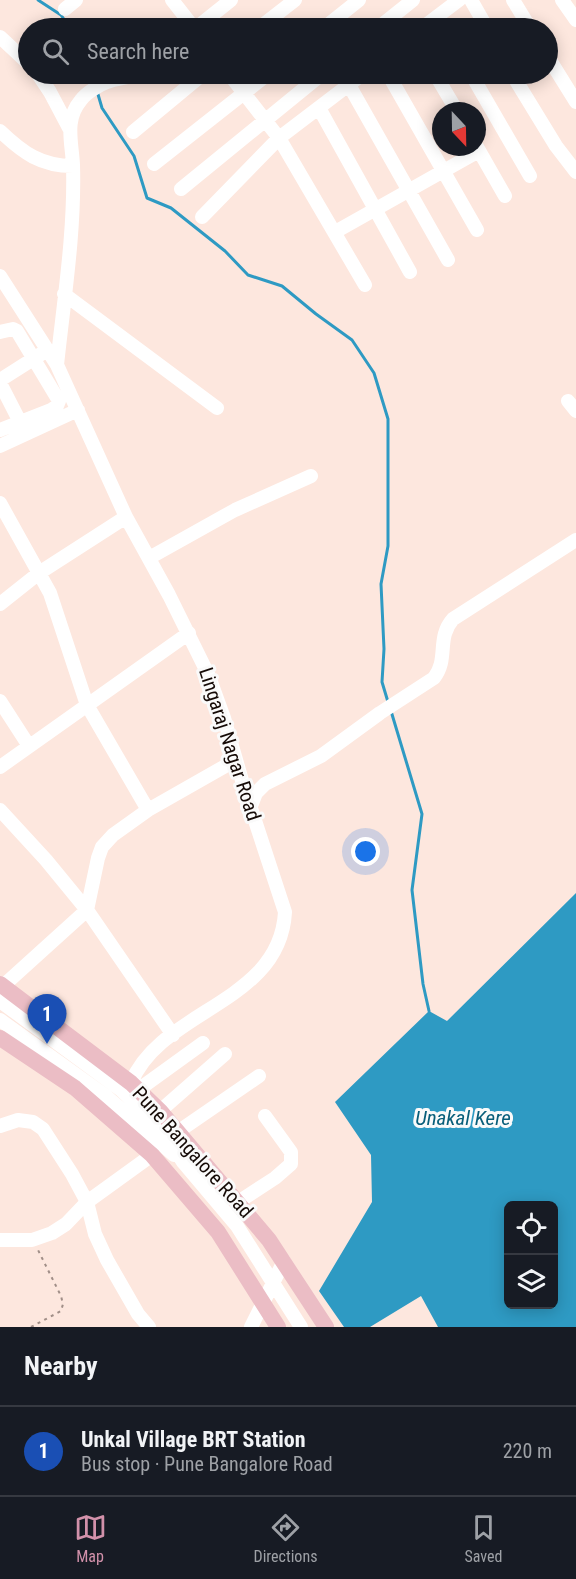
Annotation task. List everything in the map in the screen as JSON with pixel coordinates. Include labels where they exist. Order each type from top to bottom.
[{"type":"main road","name":"Pune Bangalore Road","points":[[1,991],[135,1086],[179,1131],[284,1261],[326,1327]]},
{"type":"main road","name":"Pune Bangalore Road","points":[[0,1038],[75,1088],[152,1155],[218,1232],[278,1327]]},
{"type":"street","points":[[172,0],[187,18]]},
{"type":"street","points":[[208,18],[231,0]]},
{"type":"street","points":[[272,18],[296,0]]},
{"type":"street","points":[[336,18],[359,0]]},
{"type":"street","points":[[390,18],[413,0]]},
{"type":"street","points":[[435,18],[459,0]]},
{"type":"street","points":[[471,0],[481,18]]},
{"type":"street","points":[[513,0],[524,18]]},
{"type":"street","points":[[562,0],[576,20]]},
{"type":"street","points":[[0,37],[18,54]]},
{"type":"street","points":[[558,73],[576,102]]},
{"type":"street","points":[[45,84],[69,128],[73,166],[74,192],[57,365]]},
{"type":"street","points":[[69,128],[81,99],[104,84]]},
{"type":"street","points":[[133,132],[191,84]]},
{"type":"street","points":[[237,84],[279,138],[365,285]]},
{"type":"street","points":[[154,164],[255,84]]},
{"type":"street","points":[[181,189],[309,84]]},
{"type":"street","points":[[394,84],[477,230]]},
{"type":"street","points":[[441,84],[452,102]]},
{"type":"street","points":[[477,84],[530,176]]},
{"type":"street","points":[[518,84],[556,146],[576,172]]},
{"type":"street","points":[[202,217],[279,138],[349,85],[448,260]]},
{"type":"street","points":[[319,108],[410,272]]},
{"type":"street","points":[[0,131],[32,158],[46,163],[73,166]]},
{"type":"street","points":[[335,232],[467,156]]},
{"type":"street","points":[[482,156],[505,196]]},
{"type":"street","name":"Lingaraj Nagar Road","points":[[0,276],[57,365],[126,517],[189,633],[208,674],[218,698],[285,912],[284,929],[278,947],[267,965],[144,1059],[137,1068],[135,1086]]},
{"type":"street","points":[[64,294],[218,408]]},
{"type":"street","points":[[0,332],[13,329],[17,331],[59,401],[57,406],[51,410],[0,430]]},
{"type":"street","points":[[20,422],[0,381],[48,349]]},
{"type":"street","points":[[0,446],[78,410]]},
{"type":"street","points":[[149,558],[235,510],[311,476]]},
{"type":"street","points":[[0,503],[57,610],[87,705],[148,810]]},
{"type":"street","points":[[0,604],[39,573],[126,517]]},
{"type":"street","points":[[250,806],[256,793],[265,784],[321,756],[380,713],[434,678],[440,670],[445,628],[453,619],[576,540]]},
{"type":"street","points":[[0,767],[189,633]]},
{"type":"street","points":[[0,701],[29,746]]},
{"type":"street","points":[[236,760],[148,810],[113,835],[102,847],[94,870],[87,910],[1,991],[120,1089],[162,1129],[183,1161],[237,1226],[301,1327]]},
{"type":"street","points":[[0,810],[46,860],[87,910],[173,1035]]},
{"type":"street","points":[[0,1020],[108,1097],[150,1136],[183,1161]]},
{"type":"street","points":[[135,1086],[203,1043]]},
{"type":"street","points":[[160,1112],[225,1054]]},
{"type":"street","points":[[179,1131],[259,1076]]},
{"type":"street","points":[[238,1202],[275,1178],[291,1164],[291,1152],[265,1116]]},
{"type":"street","points":[[0,1126],[18,1120],[33,1122],[43,1129],[87,1202],[95,1234],[107,1260],[138,1314],[149,1327]]},
{"type":"street","points":[[0,1240],[32,1240],[52,1233],[66,1224],[87,1202],[152,1155]]},
{"type":"street","points":[[251,1327],[284,1261]]},
{"type":"path","points":[[31,1327],[61,1311],[63,1304],[32,1240]]},
{"type":"water","name":"Unakal Kere","points":[[576,893],[576,1327],[438,1327],[421,1296],[370,1327],[344,1327],[319,1291],[372,1202],[371,1155],[335,1102],[429,1011],[447,1021]]},
{"type":"waterway","points":[[38,0],[63,18]]},
{"type":"waterway","points":[[97,91],[102,108],[134,156],[147,198],[171,208],[225,251],[248,275],[282,286],[352,340],[374,373],[388,419],[388,546],[381,584],[384,649],[382,682],[388,702]]},
{"type":"waterway","points":[[391,711],[422,814],[412,890],[423,984],[429,1011]]},
{"type":"place","name":"Unkal Village BRT Station","points":[[47,1044]]}]
